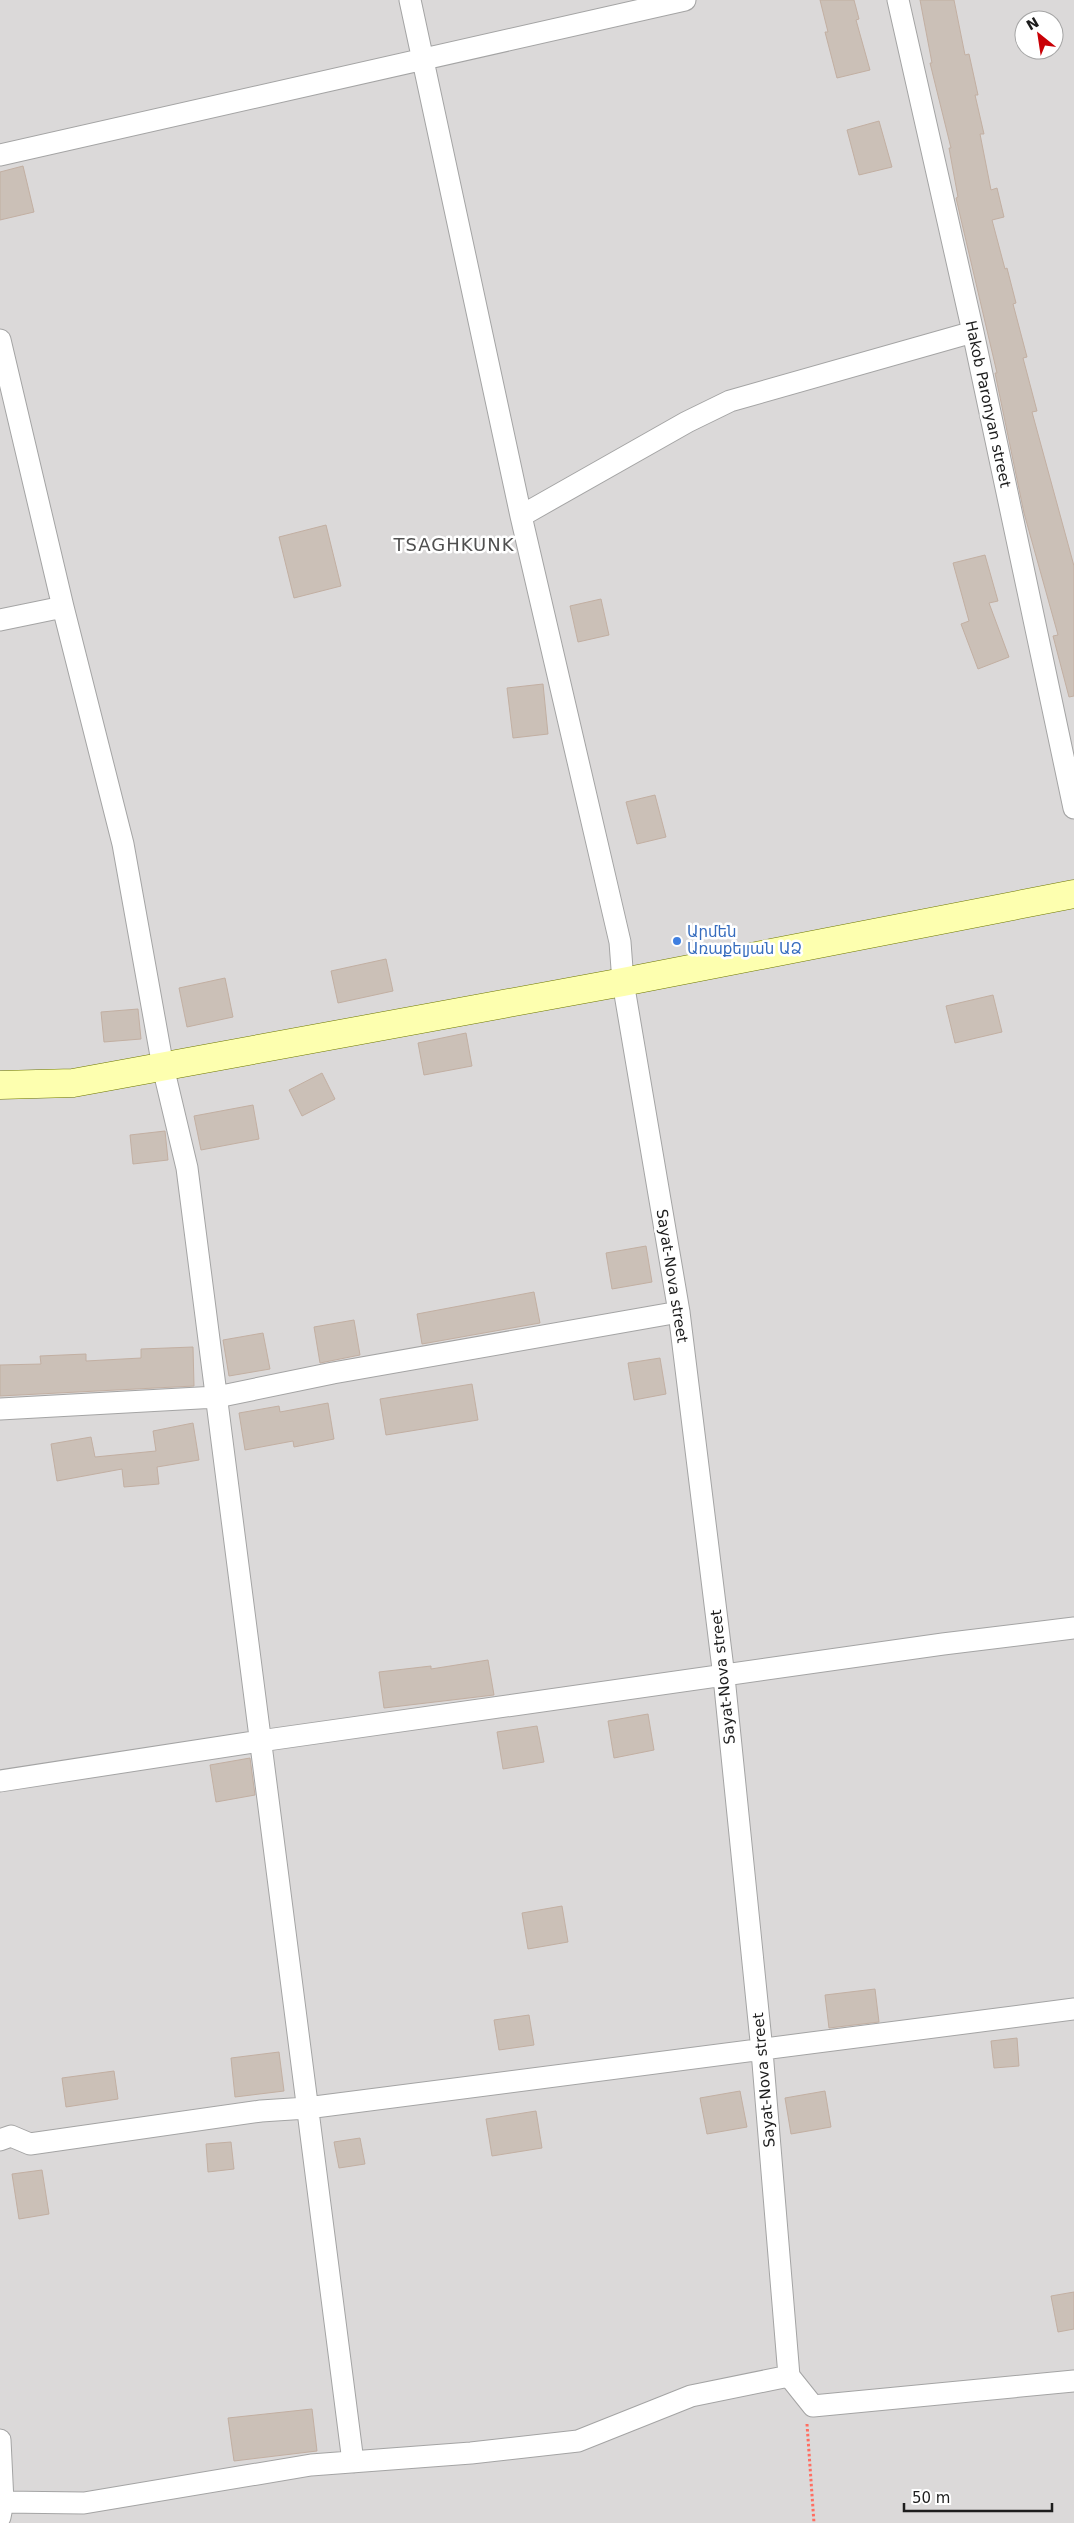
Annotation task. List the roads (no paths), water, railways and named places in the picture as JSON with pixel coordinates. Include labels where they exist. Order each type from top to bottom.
[{"type":"main road","points":[[0,1085],[74,1083],[623,982],[1074,894]]},
{"type":"street","name":"Sayat-Nova street","points":[[410,0],[521,516],[620,942],[623,982],[678,1312],[724,1677],[762,2050],[789,2376]]},
{"type":"street","points":[[0,155],[685,0]]},
{"type":"street","name":"Hakob Paronyan street","points":[[898,0],[973,332],[1074,808]]},
{"type":"street","points":[[521,516],[687,422],[730,401],[973,332]]},
{"type":"street","points":[[0,340],[63,607],[123,844],[163,1067],[187,1168],[353,2462]]},
{"type":"street","points":[[0,620],[63,607]]},
{"type":"street","points":[[0,1409],[217,1397],[333,1373],[678,1312]]},
{"type":"street","points":[[0,1781],[260,1741],[724,1677],[943,1644],[1074,1628]]},
{"type":"street","points":[[0,2140],[11,2136],[30,2144],[261,2111],[307,2108],[1074,2009]]},
{"type":"street","points":[[0,2440],[1,2510],[84,2503],[311,2466],[471,2453],[578,2441],[691,2396],[789,2376],[814,2406],[1074,2381]]},
{"type":"place","name":"Արմեն Առաքելյան ԱՁ","points":[[677,941]]},
{"type":"district","name":"TSAGHKUNK","points":[[454,545]]}]
